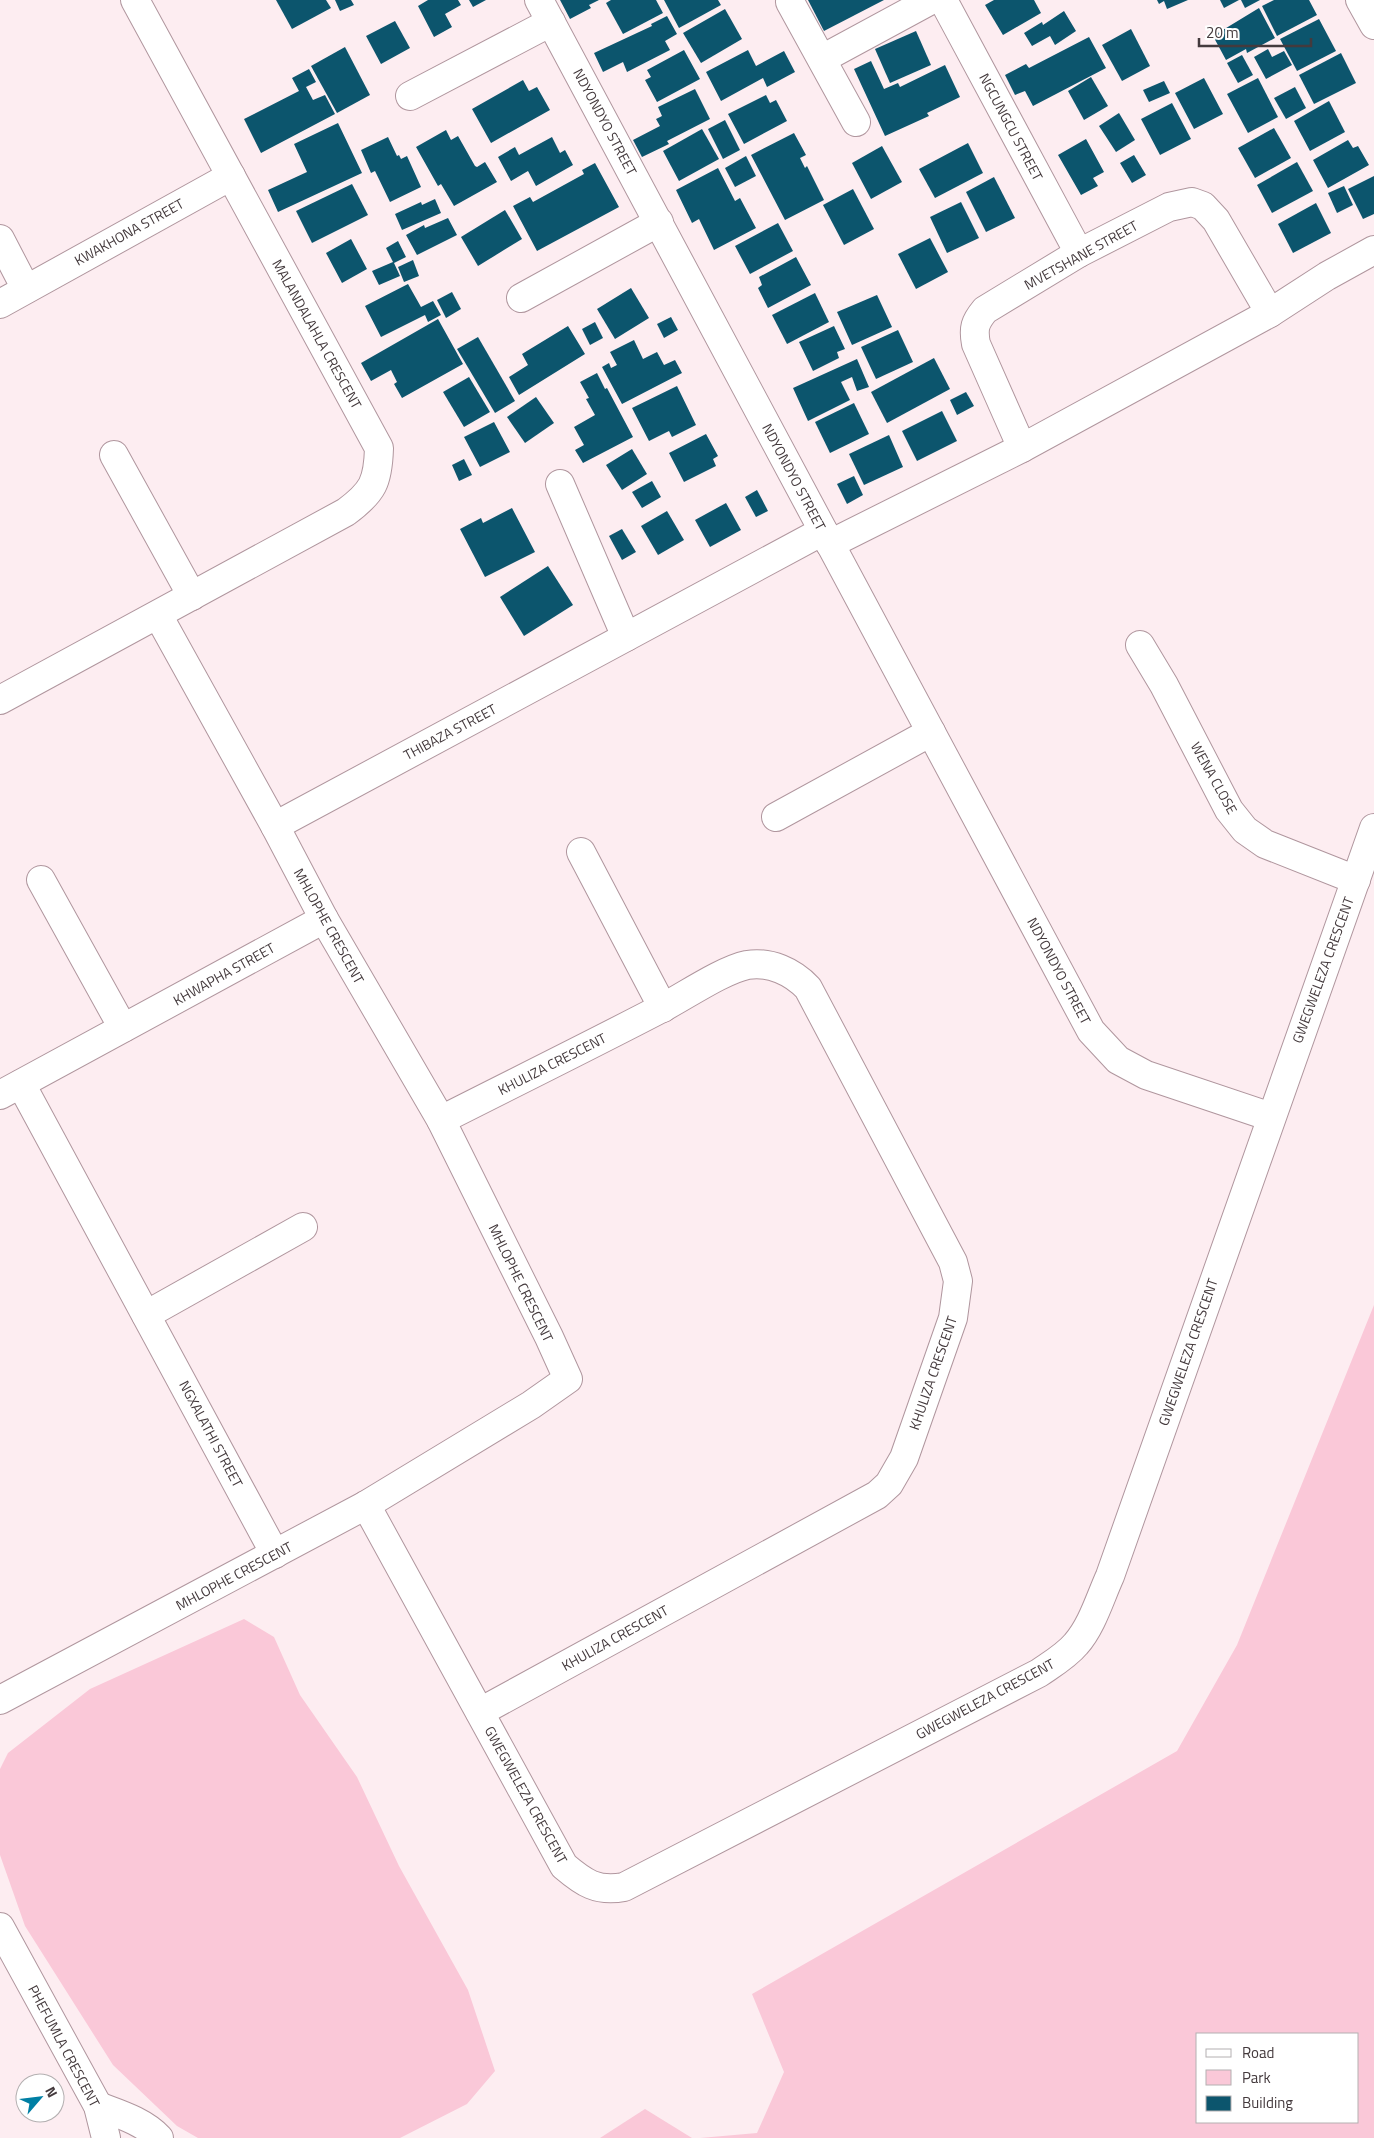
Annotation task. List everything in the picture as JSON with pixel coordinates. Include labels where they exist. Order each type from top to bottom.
[{"type":"street","name":"MALANDALAHLA CRESCENT","points":[[0,700],[346,512],[365,498],[375,480],[379,466],[379,448],[135,0]]},
{"type":"street","points":[[822,59],[931,0]]},
{"type":"street","name":"NGCUNGCU STREET","points":[[942,0],[1079,253]]},
{"type":"street","points":[[1360,0],[1374,26]]},
{"type":"street","points":[[790,2],[856,122]]},
{"type":"street","name":"NDYONDYO STREET","points":[[410,96],[545,11],[1090,1031],[1107,1051],[1118,1060],[1146,1075],[1271,1117]]},
{"type":"street","name":"KWAKHONA STREET","points":[[0,304],[231,176]]},
{"type":"street","name":"MVETSHANE STREET","points":[[1022,448],[976,344],[973,330],[976,320],[985,310],[1079,253],[1169,207],[1192,202],[1203,206],[1216,220],[1270,313]]},
{"type":"street","points":[[521,298],[659,222]]},
{"type":"street","points":[[0,239],[26,289]]},
{"type":"street","points":[[826,537],[1022,448],[1270,313],[1327,276],[1374,250]]},
{"type":"street","points":[[114,455],[192,596]]},
{"type":"street","points":[[560,484],[626,637]]},
{"type":"street","name":"THIBAZA STREET","points":[[275,826],[626,637],[826,537]]},
{"type":"street","name":"MHLOPHE CRESCENT","points":[[0,1700],[366,1505],[531,1405],[568,1379],[441,1120],[324,919],[275,826],[158,615]]},
{"type":"street","name":"WENA CLOSE","points":[[1140,645],[1164,685],[1229,810],[1245,830],[1265,844],[1356,880]]},
{"type":"street","points":[[776,816],[931,732]]},
{"type":"street","name":"GWEGWELEZA CRESCENT","points":[[366,1505],[564,1866],[584,1883],[597,1887],[617,1888],[642,1878],[1030,1678],[1062,1657],[1077,1644],[1090,1623],[1110,1576],[1374,828]]},
{"type":"street","points":[[581,852],[663,1008]]},
{"type":"street","points":[[41,880],[123,1028]]},
{"type":"street","name":"KHWAPHA STREET","points":[[10,1089],[324,919]]},
{"type":"street","name":"KHULIZA CRESCENT","points":[[441,1120],[663,1008],[736,968],[749,965],[776,967],[800,979],[808,988],[953,1262],[958,1282],[953,1318],[904,1458],[889,1484],[877,1495],[480,1712]]},
{"type":"street","name":"NGXALATHI STREET","points":[[10,1089],[146,1315],[275,1554]]},
{"type":"street","points":[[146,1315],[303,1227]]},
{"type":"street","name":"PHEFUMLA CRESCENT","points":[[0,1927],[8,1961],[98,2106],[106,2138]]},
{"type":"street","points":[[98,2106],[133,2120],[152,2131],[159,2138]]},
{"type":"green space","points":[[1374,1305],[1374,2138],[700,2138],[757,2133],[784,2072],[752,1994],[1177,1751],[1237,1645]]},
{"type":"green space","points":[[244,1619],[274,1637],[300,1695],[357,1777],[399,1866],[468,1990],[495,2071],[467,2104],[400,2138],[198,2138],[177,2126],[113,2065],[25,1926],[0,1855],[0,1769],[8,1753],[90,1689]]},
{"type":"green space","points":[[645,2109],[692,2138],[600,2138]]},
{"type":"building","points":[[276,0],[326,0],[331,8],[292,29]]},
{"type":"building","points":[[335,0],[351,0],[354,5],[340,11]]},
{"type":"building","points":[[428,0],[458,0],[461,5],[445,14],[452,27],[434,37],[418,6]]},
{"type":"building","points":[[469,0],[486,0],[473,7]]},
{"type":"building","points":[[560,0],[599,0],[589,5],[591,8],[570,19]]},
{"type":"building","points":[[611,0],[656,0],[663,13],[623,34],[606,3]]},
{"type":"building","points":[[664,0],[718,0],[721,5],[679,28]]},
{"type":"building","points":[[808,0],[884,0],[824,31]]},
{"type":"building","points":[[994,0],[1034,0],[1041,13],[1003,35],[985,5]]},
{"type":"building","points":[[1157,0],[1188,0],[1167,9],[1164,1],[1159,4]]},
{"type":"building","points":[[1220,0],[1239,0],[1224,8]]},
{"type":"building","points":[[1241,0],[1260,0],[1245,8]]},
{"type":"building","points":[[1274,0],[1309,0],[1317,15],[1277,36],[1262,6]]},
{"type":"building","points":[[1259,8],[1275,38],[1247,53],[1246,49],[1226,60],[1213,36]]},
{"type":"building","points":[[725,9],[742,39],[701,63],[683,33]]},
{"type":"building","points":[[1064,11],[1076,31],[1055,45],[1050,36],[1032,46],[1024,33],[1042,22],[1043,25]]},
{"type":"building","points":[[667,16],[677,34],[665,41],[670,50],[627,72],[623,62],[603,72],[594,53],[652,26],[651,24]]},
{"type":"building","points":[[1319,19],[1336,51],[1297,71],[1280,39]]},
{"type":"building","points":[[395,21],[410,48],[381,64],[366,36]]},
{"type":"building","points":[[1131,29],[1150,66],[1122,81],[1102,45]]},
{"type":"building","points":[[916,31],[931,65],[890,83],[875,49]]},
{"type":"building","points":[[1089,37],[1106,68],[1033,106],[1025,91],[1015,95],[1005,75],[1026,64],[1029,68]]},
{"type":"building","points":[[345,47],[370,95],[337,113],[311,66]]},
{"type":"building","points":[[1268,49],[1272,57],[1284,51],[1292,65],[1266,79],[1254,57]]},
{"type":"building","points":[[684,50],[700,79],[657,102],[645,80],[651,77],[647,70]]},
{"type":"building","points":[[748,50],[756,66],[784,51],[795,72],[767,87],[763,78],[721,101],[706,72]]},
{"type":"building","points":[[1341,53],[1356,83],[1314,104],[1299,75]]},
{"type":"building","points":[[1242,55],[1253,75],[1238,83],[1227,63]]},
{"type":"building","points":[[871,61],[884,89],[898,83],[900,87],[945,65],[960,97],[927,113],[929,116],[885,136],[854,69]]},
{"type":"building","points":[[309,69],[316,82],[306,87],[313,100],[325,95],[335,114],[261,153],[244,119],[299,91],[292,78]]},
{"type":"building","points":[[1091,77],[1108,106],[1084,120],[1068,91]]},
{"type":"building","points":[[1204,78],[1223,114],[1194,129],[1175,93]]},
{"type":"building","points":[[1258,78],[1278,117],[1248,133],[1227,94]]},
{"type":"building","points":[[523,80],[529,91],[537,87],[550,110],[491,143],[472,109]]},
{"type":"building","points":[[1164,81],[1170,93],[1149,102],[1143,90]]},
{"type":"building","points":[[1295,87],[1306,108],[1286,119],[1274,98]]},
{"type":"building","points":[[695,89],[710,119],[667,141],[669,144],[642,157],[633,140],[660,126],[656,119],[662,116],[658,107]]},
{"type":"building","points":[[766,95],[770,103],[776,100],[787,121],[744,144],[728,114]]},
{"type":"building","points":[[1329,101],[1345,132],[1310,151],[1294,121]]},
{"type":"building","points":[[1172,103],[1191,139],[1160,155],[1141,119]]},
{"type":"building","points":[[1119,113],[1135,140],[1116,152],[1099,126]]},
{"type":"building","points":[[725,120],[740,150],[723,159],[708,129]]},
{"type":"building","points":[[338,123],[362,173],[278,212],[268,190],[307,172],[294,144]]},
{"type":"building","points":[[1274,128],[1291,158],[1255,178],[1238,148]]},
{"type":"building","points":[[702,129],[719,159],[679,181],[663,151]]},
{"type":"building","points":[[446,130],[451,140],[458,136],[475,166],[477,167],[485,162],[497,182],[454,206],[441,184],[438,186],[416,147]]},
{"type":"building","points":[[794,133],[806,155],[800,158],[805,168],[807,166],[824,200],[785,220],[751,155]]},
{"type":"building","points":[[388,137],[397,156],[399,155],[401,159],[407,156],[421,187],[390,202],[375,171],[371,173],[361,150]]},
{"type":"building","points":[[552,137],[560,153],[565,150],[573,165],[536,186],[528,171],[511,181],[498,157],[515,147],[519,155]]},
{"type":"building","points":[[1086,139],[1104,172],[1093,178],[1098,186],[1081,195],[1058,155]]},
{"type":"building","points":[[1348,140],[1353,148],[1358,146],[1369,165],[1328,188],[1313,160]]},
{"type":"building","points":[[968,143],[983,173],[935,198],[919,169]]},
{"type":"building","points":[[882,146],[902,182],[871,199],[852,163]]},
{"type":"building","points":[[1134,155],[1146,175],[1132,183],[1120,163]]},
{"type":"building","points":[[746,156],[756,176],[735,187],[725,168]]},
{"type":"building","points":[[1297,162],[1313,191],[1272,213],[1257,185]]},
{"type":"building","points":[[595,163],[619,207],[537,251],[513,206],[530,197],[533,202],[584,174],[582,170]]},
{"type":"building","points":[[718,168],[735,201],[740,198],[756,228],[714,250],[699,219],[692,223],[676,190]]},
{"type":"building","points":[[1374,176],[1374,214],[1363,219],[1348,189]]},
{"type":"building","points":[[994,177],[1015,218],[986,232],[966,192]]},
{"type":"building","points":[[352,184],[368,215],[312,243],[296,211]]},
{"type":"building","points":[[1344,186],[1353,205],[1337,213],[1328,193]]},
{"type":"building","points":[[853,189],[874,229],[844,245],[823,205]]},
{"type":"building","points":[[435,199],[441,213],[402,230],[395,214],[421,202],[422,205]]},
{"type":"building","points":[[961,202],[979,238],[947,253],[930,217]]},
{"type":"building","points":[[1316,203],[1331,233],[1293,253],[1278,224]]},
{"type":"building","points":[[505,210],[522,239],[478,266],[461,237]]},
{"type":"building","points":[[448,218],[457,235],[417,255],[406,235],[424,225],[425,228]]},
{"type":"building","points":[[778,223],[793,251],[750,274],[735,246]]},
{"type":"building","points":[[930,238],[948,272],[916,289],[898,254]]},
{"type":"building","points":[[351,239],[367,269],[342,283],[326,253]]},
{"type":"building","points":[[398,241],[406,257],[394,263],[400,276],[379,285],[372,271],[393,262],[386,248]]},
{"type":"building","points":[[796,257],[811,285],[768,308],[758,288],[762,285],[759,277]]},
{"type":"building","points":[[413,260],[419,276],[404,282],[398,267]]},
{"type":"building","points":[[408,284],[421,307],[433,301],[441,315],[428,322],[425,315],[381,337],[365,306]]},
{"type":"building","points":[[631,288],[649,318],[615,339],[597,309]]},
{"type":"building","points":[[452,292],[461,309],[446,318],[437,300]]},
{"type":"building","points":[[815,293],[829,322],[787,344],[772,315]]},
{"type":"building","points":[[877,295],[892,327],[852,345],[837,312]]},
{"type":"building","points":[[671,317],[678,330],[664,338],[657,324]]},
{"type":"building","points":[[438,319],[463,364],[402,398],[394,384],[397,382],[391,370],[371,381],[361,363]]},
{"type":"building","points":[[595,322],[603,338],[590,345],[582,329]]},
{"type":"building","points":[[568,326],[585,354],[519,395],[509,377],[528,365],[522,354]]},
{"type":"building","points":[[834,326],[845,349],[837,352],[839,358],[813,371],[799,342]]},
{"type":"building","points":[[898,330],[913,362],[876,379],[861,347]]},
{"type":"building","points":[[478,337],[515,401],[495,413],[457,349]]},
{"type":"building","points":[[634,340],[643,359],[657,352],[664,365],[675,360],[682,373],[622,404],[602,367],[609,363],[611,368],[617,365],[610,352]]},
{"type":"building","points":[[934,358],[950,389],[887,423],[871,392]]},
{"type":"building","points":[[857,359],[869,387],[857,391],[852,377],[841,382],[850,400],[808,421],[793,388]]},
{"type":"building","points":[[597,373],[633,437],[583,463],[575,450],[584,445],[574,427],[595,415],[586,399],[589,398],[580,382]]},
{"type":"building","points":[[469,377],[490,412],[464,427],[443,392]]},
{"type":"building","points":[[677,386],[696,425],[672,437],[669,431],[649,441],[632,408]]},
{"type":"building","points":[[966,392],[974,406],[957,415],[950,400]]},
{"type":"building","points":[[536,397],[554,423],[525,443],[507,417]]},
{"type":"building","points":[[854,403],[869,434],[830,453],[815,422]]},
{"type":"building","points":[[942,411],[957,441],[917,461],[902,431]]},
{"type":"building","points":[[494,422],[510,452],[480,467],[464,437]]},
{"type":"building","points":[[706,434],[718,456],[713,459],[716,466],[684,482],[669,453]]},
{"type":"building","points":[[889,435],[903,467],[864,485],[849,454]]},
{"type":"building","points":[[632,449],[647,474],[622,490],[606,465]]},
{"type":"building","points":[[464,459],[472,475],[459,481],[452,465]]},
{"type":"building","points":[[854,476],[863,495],[847,504],[837,484]]},
{"type":"building","points":[[652,481],[661,497],[642,508],[632,492]]},
{"type":"building","points":[[757,490],[768,511],[756,517],[745,497]]},
{"type":"building","points":[[726,503],[741,530],[710,547],[695,520]]},
{"type":"building","points":[[512,508],[535,552],[485,577],[460,529],[481,518],[483,523]]},
{"type":"building","points":[[667,511],[684,540],[658,555],[641,526]]},
{"type":"building","points":[[622,529],[636,552],[622,560],[609,536]]},
{"type":"building","points":[[548,566],[573,605],[524,636],[500,597]]}]
